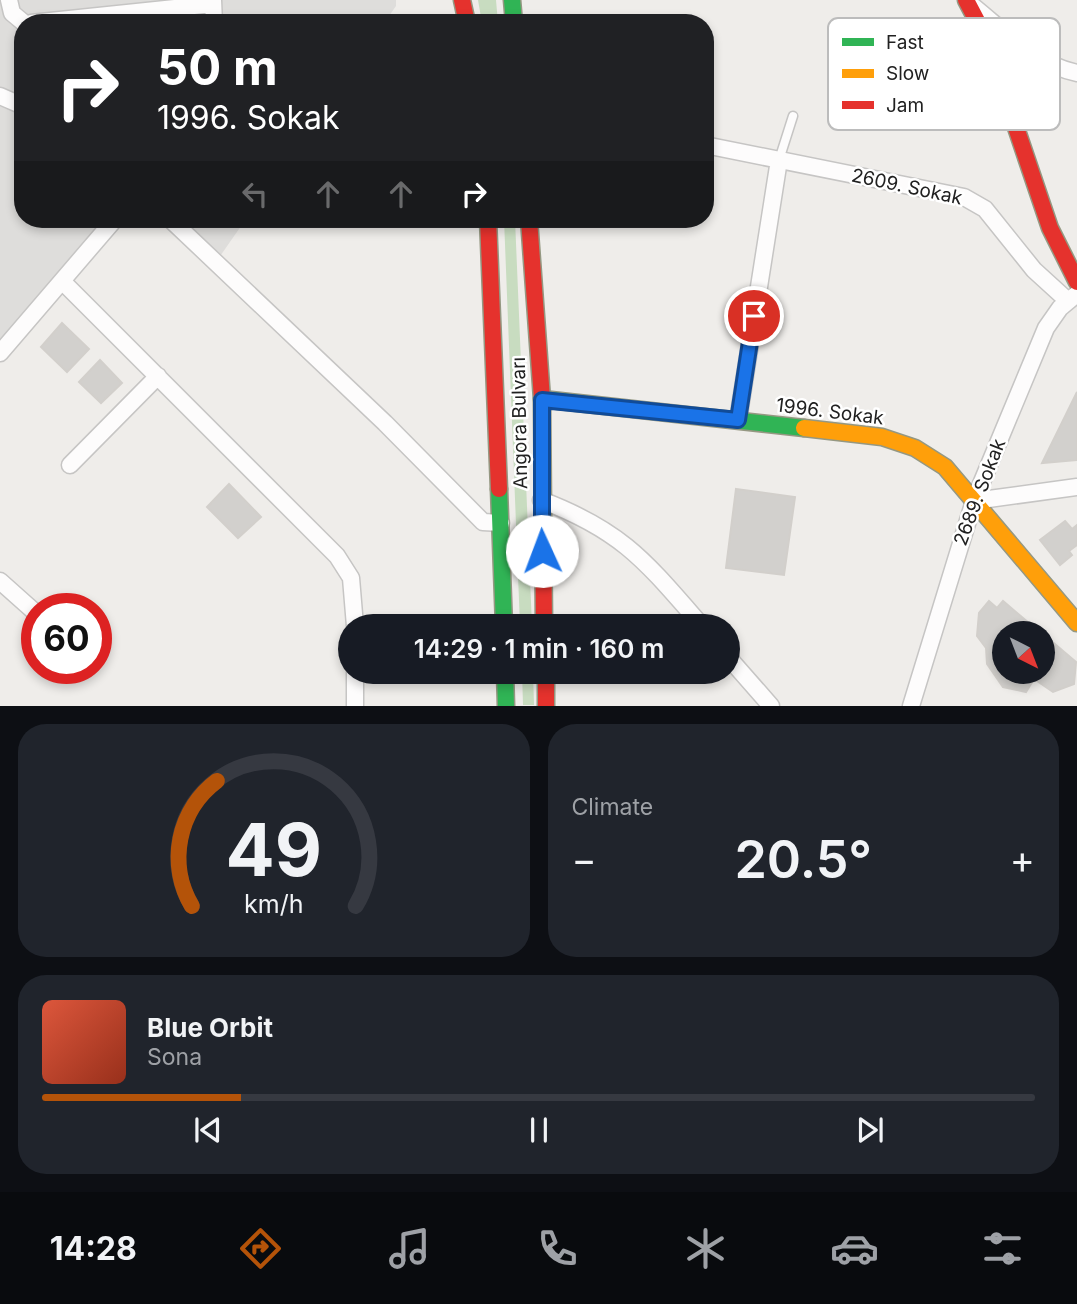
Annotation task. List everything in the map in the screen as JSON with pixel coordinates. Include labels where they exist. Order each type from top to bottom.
[{"type":"main road","points":[[966,1],[975,18]]},
{"type":"main road","points":[[1017,130],[1054,239],[1077,282]]},
{"type":"main road","name":"Angora Bulvarı","points":[[488,228],[504,614]]},
{"type":"main road","name":"Angora Bulvarı","points":[[530,228],[542,400],[544,614]]},
{"type":"main road","name":"1996. Sokak","points":[[542,400],[738,420],[893,441],[915,448],[945,467],[1077,623]]},
{"type":"main road","points":[[505,684],[506,705]]},
{"type":"main road","points":[[546,684],[547,705]]},
{"type":"street","points":[[966,1],[987,18]]},
{"type":"street","points":[[109,14],[213,2]]},
{"type":"street","points":[[1060,69],[1077,73]]},
{"type":"street","points":[[1060,69],[1077,85]]},
{"type":"street","name":"2609. Sokak","points":[[714,147],[975,201],[996,219],[1034,270],[1072,297]]},
{"type":"street","points":[[738,420],[779,160]]},
{"type":"street","points":[[0,353],[107,228]]},
{"type":"street","points":[[179,228],[385,423],[482,522],[501,523]]},
{"type":"street","points":[[62,281],[337,556],[351,578],[354,614]]},
{"type":"street","name":"2689. Sokak","points":[[911,705],[974,500],[1046,328],[1072,297]]},
{"type":"street","points":[[70,465],[158,376]]},
{"type":"street","points":[[974,500],[1077,486]]},
{"type":"street","points":[[541,500],[594,522],[620,540],[644,560],[691,614]]},
{"type":"street","points":[[0,580],[21,599]]},
{"type":"street","points":[[740,670],[771,705]]},
{"type":"street","points":[[355,684],[355,705]]},
{"type":"lane","points":[[779,160],[793,116]]},
{"type":"shaded area","points":[[0,0],[396,0],[396,6],[390,14],[14,14],[14,228],[107,228],[0,353]]},
{"type":"shaded area","points":[[180,228],[240,228],[216,262]]},
{"type":"green space","points":[[478,0],[496,0],[497,14],[480,14]]},
{"type":"green space","points":[[504,228],[515,228],[531,614],[520,614]]},
{"type":"green space","points":[[522,684],[533,684],[534,705],[523,705]]},
{"type":"building","points":[[62,323],[89,349],[67,372],[41,347]]},
{"type":"building","points":[[100,360],[122,383],[101,403],[79,382]]},
{"type":"building","points":[[1077,392],[1077,460],[1042,463]]},
{"type":"building","points":[[229,484],[261,517],[238,538],[207,507]]},
{"type":"building","points":[[736,489],[795,497],[784,575],[726,568]]},
{"type":"building","points":[[1065,521],[1072,529],[1077,525],[1077,545],[1069,551],[1072,555],[1060,565],[1040,540]]},
{"type":"building","points":[[989,601],[997,608],[1003,601],[1027,621],[992,621],[992,671],[987,664],[986,648],[977,636],[979,613]]},
{"type":"building","points":[[1055,644],[1076,662],[1074,684],[1053,692],[1041,684],[1055,684]]},
{"type":"building","points":[[1001,684],[1031,684],[1026,692],[1003,687]]},
{"type":"traffic: fast","points":[[512,0],[513,14]]},
{"type":"traffic: fast","points":[[542,399],[804,428]]},
{"type":"traffic: fast","points":[[499,489],[504,614]]},
{"type":"traffic: fast","points":[[505,684],[506,706]]},
{"type":"traffic: slow","points":[[804,428],[882,437],[915,448],[945,467],[1077,623]]},
{"type":"traffic: jam","points":[[462,0],[465,14]]},
{"type":"traffic: jam","points":[[966,0],[976,18]]},
{"type":"traffic: jam","points":[[1017,130],[1050,228],[1077,282]]},
{"type":"traffic: jam","points":[[488,228],[499,489]]},
{"type":"traffic: jam","points":[[530,228],[542,399],[544,614]]},
{"type":"traffic: jam","points":[[546,684],[546,706]]},
{"type":"route","points":[[542,551],[542,400],[738,420],[754,316]]}]
